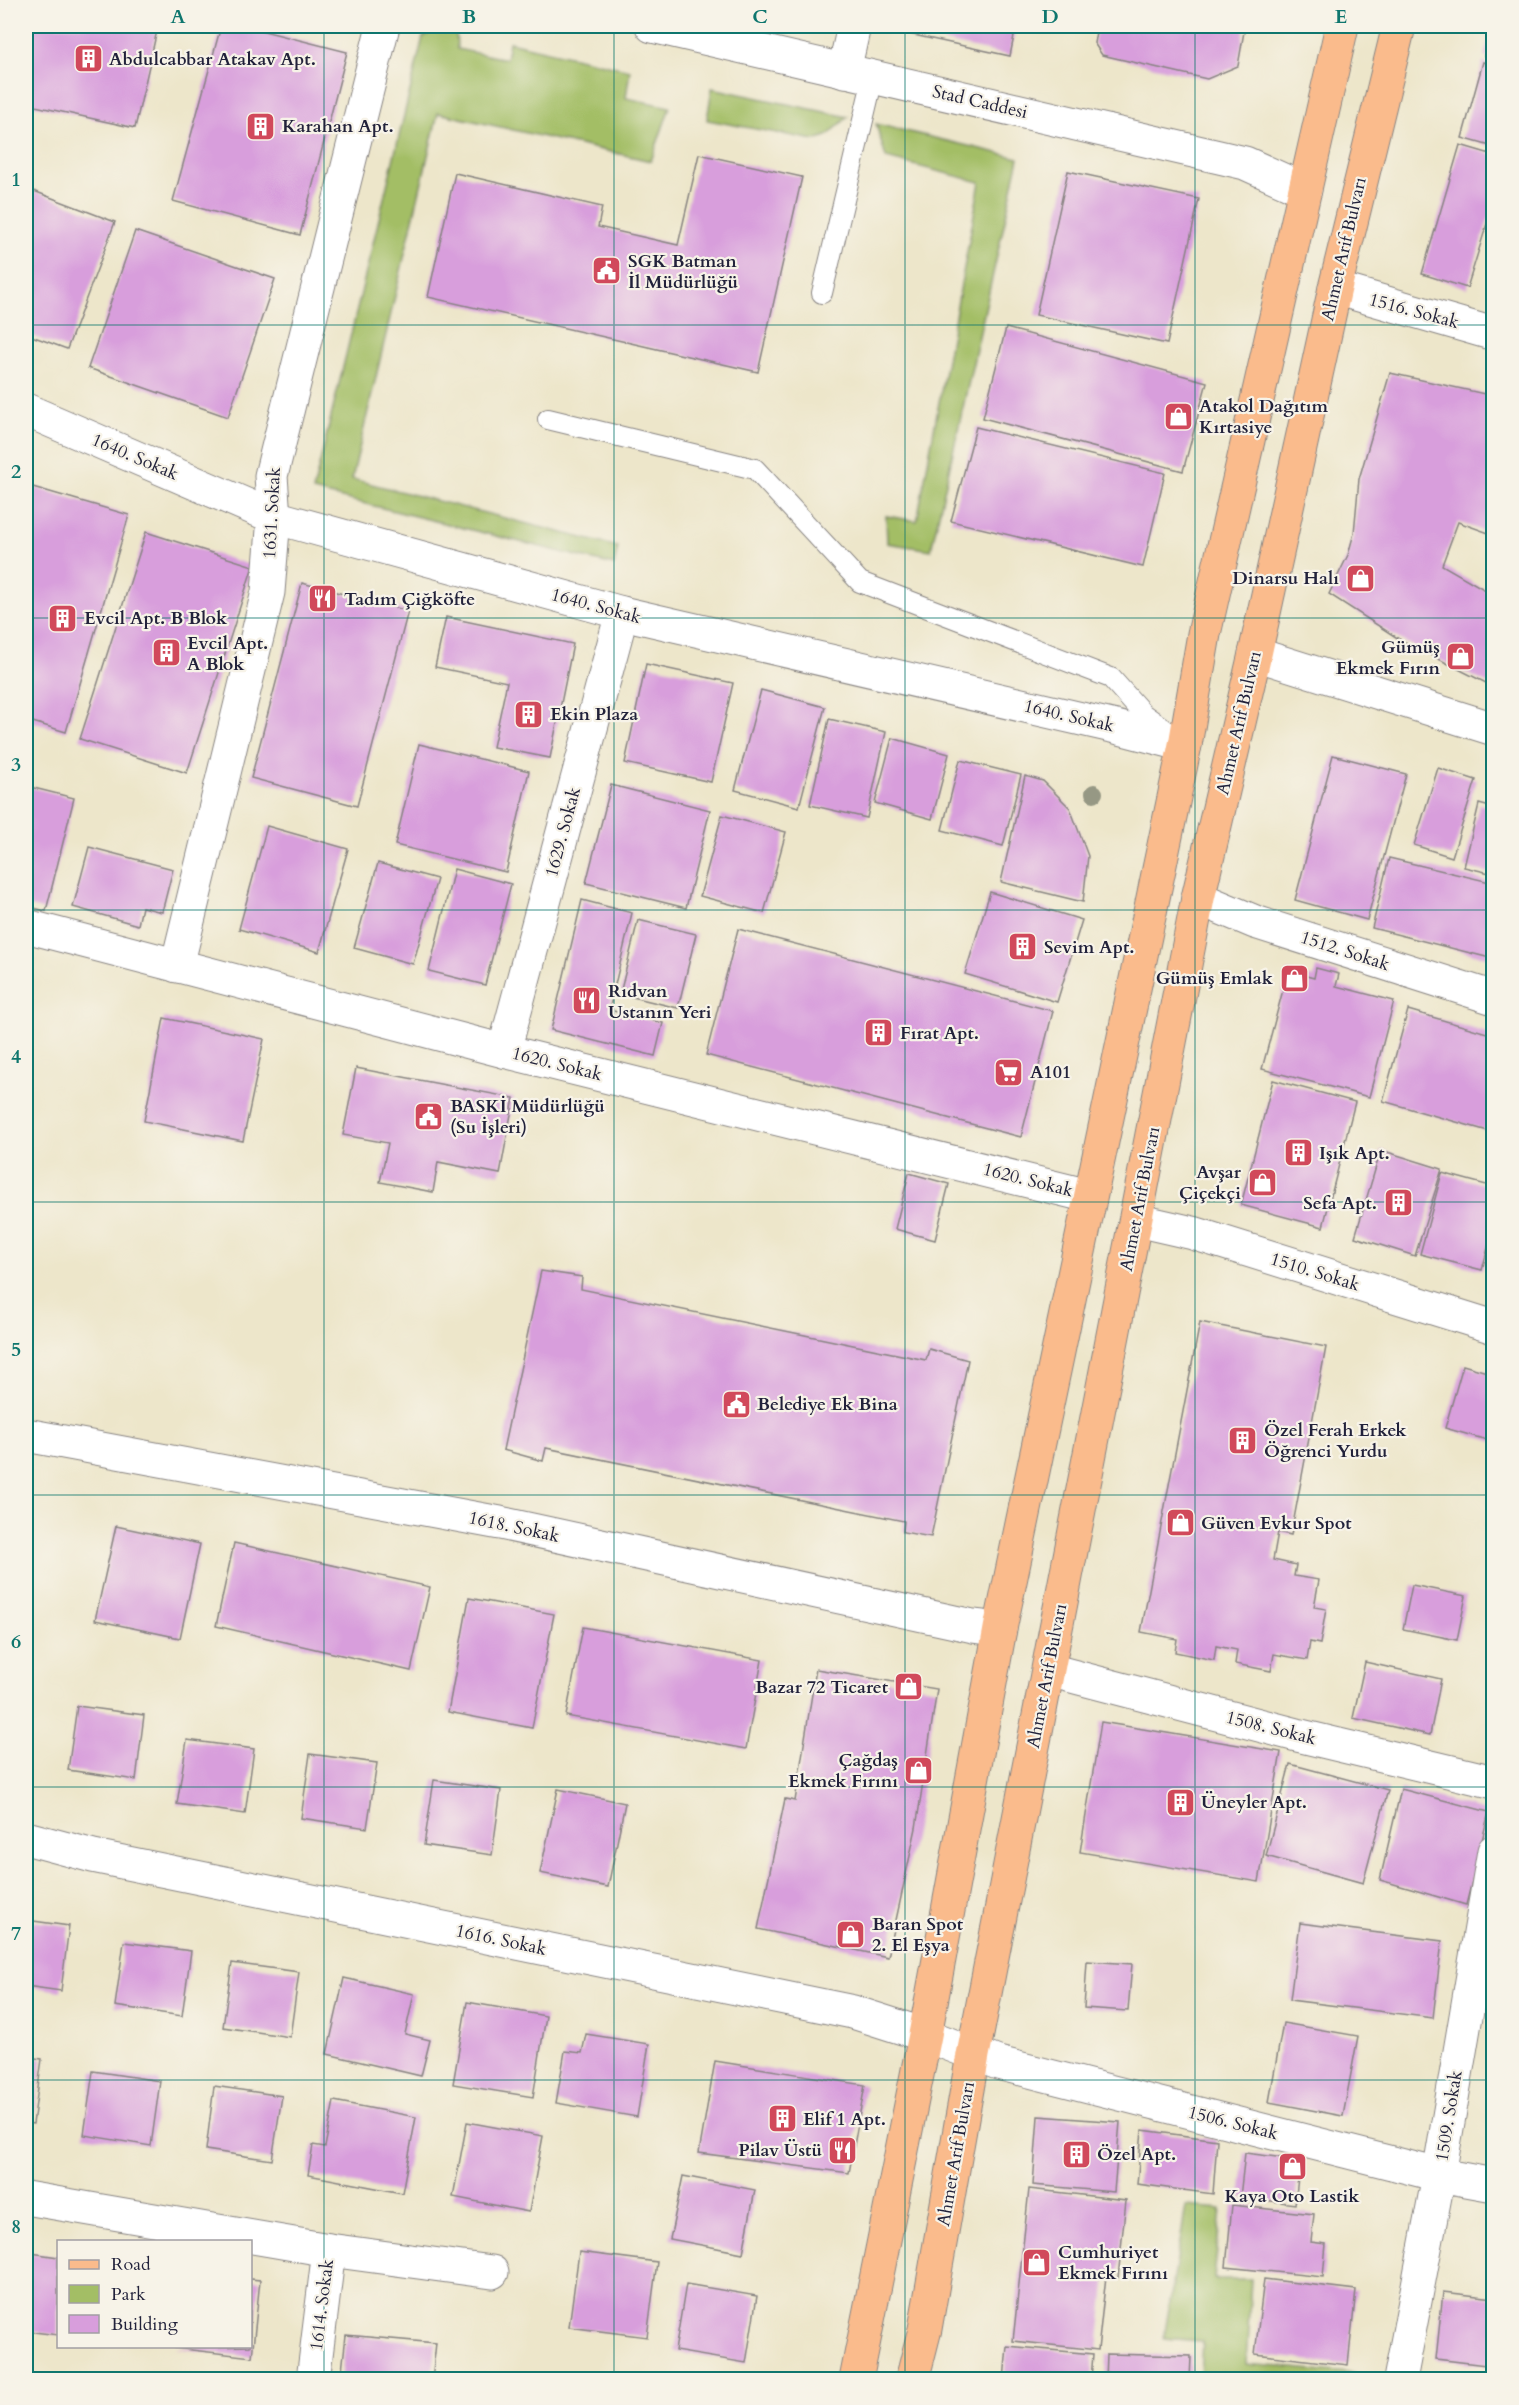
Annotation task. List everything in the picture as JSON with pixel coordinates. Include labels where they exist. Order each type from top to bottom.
[{"type":"main road","points":[[855,2379],[925,2035],[1000,1629],[1185,744],[1204,634],[1342,26]]},
{"type":"main road","name":"Ahmet Arif Bulvarı","points":[[912,2379],[925,2329],[973,2055],[1198,898],[1255,654],[1335,288],[1399,26]]},
{"type":"street","name":"1631. Sokak","points":[[177,966],[268,592],[274,517],[271,476],[382,26]]},
{"type":"street","name":"Stad Caddesi","points":[[652,26],[714,38],[858,74],[1245,163],[1305,190]]},
{"type":"street","points":[[854,26],[858,74]]},
{"type":"street","name":"1516. Sokak","points":[[1335,288],[1494,334]]},
{"type":"street","name":"1640. Sokak","points":[[26,410],[274,517],[622,613],[1185,744]]},
{"type":"street","name":"1629. Sokak","points":[[504,1051],[622,613]]},
{"type":"street","points":[[1255,654],[1494,729]]},
{"type":"street","name":"1512. Sokak","points":[[1198,898],[1255,922],[1494,998]]},
{"type":"street","name":"1620. Sokak","points":[[26,926],[504,1051],[1089,1196]]},
{"type":"street","name":"1510. Sokak","points":[[1136,1220],[1193,1233],[1494,1327]]},
{"type":"street","name":"1618. Sokak","points":[[26,1435],[500,1523],[973,1626],[1000,1629]]},
{"type":"street","name":"1508. Sokak","points":[[1049,1670],[1297,1735],[1494,1782]]},
{"type":"street","name":"1616. Sokak","points":[[26,1838],[93,1856],[853,2012],[925,2035],[973,2055]]},
{"type":"street","name":"1509. Sokak","points":[[1400,2379],[1439,2175],[1494,1851]]},
{"type":"street","name":"1506. Sokak","points":[[973,2055],[1439,2175],[1494,2185]]},
{"type":"street","name":"1614. Sokak","points":[[26,2198],[329,2250],[313,2379]]},
{"type":"street","points":[[329,2250],[492,2272]]},
{"type":"lane","points":[[822,293],[858,74]]},
{"type":"lane","points":[[548,419],[756,469],[860,582],[1111,678],[1143,714],[1185,744]]},
{"type":"green space","points":[[437,29],[456,29],[457,49],[506,59],[509,42],[630,70],[626,98],[670,107],[651,161],[438,113],[352,479],[618,547],[614,565],[313,491],[423,37]]},
{"type":"green space","points":[[712,88],[848,117],[827,136],[814,140],[707,120]]},
{"type":"green space","points":[[876,124],[1019,158],[931,550],[887,543],[886,516],[917,521],[980,182],[886,158]]},
{"type":"green space","points":[[1186,2206],[1221,2209],[1214,2279],[1251,2279],[1246,2364],[1360,2374],[1359,2379],[1200,2379],[1202,2341],[1164,2338]]},
{"type":"building","name":"Abdulcabbar Atakav Apt.","points":[[26,26],[158,26],[135,128],[26,104]]},
{"type":"building","name":"Karahan Apt.","points":[[221,26],[244,26],[347,52],[300,235],[173,201]]},
{"type":"building","points":[[905,26],[1016,26],[1010,56],[904,33]]},
{"type":"building","points":[[1097,26],[1245,26],[1238,66],[1207,79],[1102,55],[1094,43]]},
{"type":"building","points":[[1492,26],[1494,26],[1494,59],[1484,56]]},
{"type":"building","points":[[1483,62],[1494,65],[1494,147],[1462,138]]},
{"type":"building","points":[[1460,145],[1494,155],[1494,201],[1467,288],[1422,274]]},
{"type":"building","name":"SGK Batman İl Müdürlüğü","points":[[699,154],[802,177],[758,372],[428,297],[455,173],[602,207],[598,227],[678,245]]},
{"type":"building","points":[[1068,171],[1199,199],[1167,344],[1036,315]]},
{"type":"building","points":[[26,188],[115,222],[67,349],[26,334]]},
{"type":"building","points":[[135,231],[275,279],[228,417],[88,368]]},
{"type":"building","points":[[1006,328],[1207,382],[1183,471],[983,418]]},
{"type":"building","points":[[1390,373],[1494,396],[1494,535],[1458,522],[1442,565],[1494,595],[1494,687],[1399,639],[1329,594],[1348,555],[1354,533],[1359,479]]},
{"type":"building","points":[[976,427],[1165,473],[1143,567],[951,521]]},
{"type":"building","name":"Evcil Apt. B Blok","points":[[26,485],[129,515],[66,732],[26,720]]},
{"type":"building","name":"Evcil Apt. A Blok","points":[[146,532],[253,566],[187,773],[80,739]]},
{"type":"building","points":[[302,583],[408,611],[357,806],[251,778]]},
{"type":"building","name":"Ekin Plaza","points":[[446,617],[573,644],[550,758],[493,747],[507,682],[435,667]]},
{"type":"building","points":[[646,664],[733,683],[711,782],[625,763]]},
{"type":"building","points":[[761,690],[825,707],[799,807],[735,790]]},
{"type":"building","points":[[829,719],[886,732],[867,818],[810,805]]},
{"type":"building","points":[[892,738],[949,754],[932,819],[875,803]]},
{"type":"building","points":[[419,744],[529,771],[506,872],[395,845]]},
{"type":"building","points":[[1333,755],[1406,774],[1367,920],[1295,900]]},
{"type":"building","points":[[960,760],[1021,775],[1003,846],[942,830]]},
{"type":"building","points":[[1438,768],[1476,780],[1452,857],[1414,845]]},
{"type":"building","points":[[1025,776],[1043,781],[1070,808],[1088,856],[1083,902],[1001,882]]},
{"type":"building","points":[[611,785],[710,810],[686,908],[586,883]]},
{"type":"building","points":[[26,786],[74,798],[46,911],[26,906]]},
{"type":"building","points":[[1479,804],[1494,808],[1494,874],[1464,867]]},
{"type":"building","points":[[722,815],[786,832],[764,913],[700,896]]},
{"type":"building","points":[[267,826],[348,849],[319,952],[239,929]]},
{"type":"building","points":[[89,847],[173,869],[162,912],[142,907],[138,925],[73,907]]},
{"type":"building","points":[[1389,858],[1494,883],[1494,959],[1372,928]]},
{"type":"building","points":[[378,863],[437,879],[413,964],[354,948]]},
{"type":"building","points":[[454,869],[511,884],[485,985],[429,971]]},
{"type":"building","name":"Sevim Apt.","points":[[990,892],[1082,920],[1057,1002],[965,974]]},
{"type":"building","points":[[582,900],[632,913],[609,1010],[663,1023],[655,1056],[551,1030]]},
{"type":"building","points":[[638,920],[696,934],[678,1008],[620,994]]},
{"type":"building","name":"Fırat Apt.","points":[[738,929],[1053,1011],[1021,1137],[706,1055]]},
{"type":"building","points":[[1316,968],[1339,974],[1336,986],[1394,1001],[1369,1097],[1262,1069],[1288,971],[1314,978]]},
{"type":"building","points":[[1408,1010],[1494,1035],[1494,1112],[1488,1131],[1383,1101]]},
{"type":"building","points":[[164,1018],[264,1039],[243,1141],[144,1121]]},
{"type":"building","name":"BASKİ Müdürlüğü (Su İşleri)","points":[[356,1068],[514,1098],[500,1174],[438,1162],[433,1192],[380,1182],[388,1143],[343,1135]]},
{"type":"building","name":"Işık Apt.","points":[[1273,1080],[1355,1102],[1323,1227],[1241,1205]]},
{"type":"building","name":"Sefa Apt.","points":[[1381,1150],[1442,1169],[1415,1256],[1355,1237]]},
{"type":"building","points":[[909,1173],[949,1184],[935,1240],[895,1229]]},
{"type":"building","points":[[1442,1173],[1494,1187],[1494,1225],[1482,1270],[1420,1254]]},
{"type":"building","name":"Belediye Ek Bina","points":[[541,1271],[582,1277],[581,1289],[926,1360],[929,1349],[968,1360],[931,1537],[903,1532],[904,1521],[546,1448],[543,1461],[503,1450]]},
{"type":"building","name":"Özel Ferah Erkek Öğrenci Yurdu","points":[[1200,1322],[1326,1347],[1291,1535],[1278,1532],[1273,1560],[1296,1565],[1294,1576],[1319,1580],[1314,1607],[1326,1609],[1320,1644],[1310,1642],[1307,1660],[1274,1654],[1271,1671],[1235,1664],[1237,1650],[1216,1646],[1214,1660],[1175,1652],[1177,1639],[1141,1632]]},
{"type":"building","points":[[1463,1365],[1494,1374],[1494,1442],[1445,1428]]},
{"type":"building","points":[[116,1526],[200,1544],[180,1638],[95,1620]]},
{"type":"building","points":[[234,1543],[430,1587],[411,1671],[216,1626]]},
{"type":"building","points":[[1412,1585],[1466,1596],[1457,1640],[1403,1629]]},
{"type":"building","points":[[469,1598],[554,1614],[532,1728],[448,1712]]},
{"type":"building","points":[[583,1627],[762,1660],[746,1749],[566,1716]]},
{"type":"building","points":[[1365,1662],[1441,1679],[1430,1735],[1353,1718]]},
{"type":"building","points":[[816,1669],[937,1689],[916,1828],[888,1957],[758,1929],[785,1799],[795,1801]]},
{"type":"building","points":[[77,1706],[144,1715],[136,1780],[68,1770]]},
{"type":"building","name":"Üneyler Apt.","points":[[1101,1722],[1281,1752],[1259,1882],[1080,1852]]},
{"type":"building","points":[[187,1740],[254,1749],[245,1814],[177,1804]]},
{"type":"building","points":[[310,1754],[377,1763],[367,1828],[301,1818]]},
{"type":"building","points":[[1290,1764],[1388,1790],[1363,1883],[1266,1856]]},
{"type":"building","points":[[434,1780],[501,1790],[492,1855],[424,1845]]},
{"type":"building","points":[[558,1789],[625,1803],[608,1887],[540,1873]]},
{"type":"building","points":[[1401,1789],[1489,1812],[1466,1905],[1380,1880]]},
{"type":"building","points":[[26,1920],[69,1926],[61,1991],[26,1986]]},
{"type":"building","points":[[1300,1923],[1442,1941],[1433,2018],[1290,2000]]},
{"type":"building","points":[[124,1942],[191,1951],[182,2016],[115,2006]]},
{"type":"building","points":[[1087,1961],[1132,1964],[1128,2011],[1084,2008]]},
{"type":"building","points":[[232,1963],[299,1972],[290,2037],[223,2027]]},
{"type":"building","points":[[344,1978],[414,1994],[405,2034],[430,2040],[421,2076],[327,2054]]},
{"type":"building","points":[[467,2002],[546,2016],[533,2097],[453,2084]]},
{"type":"building","points":[[1283,2023],[1358,2036],[1343,2116],[1269,2102]]},
{"type":"building","points":[[586,2034],[649,2044],[637,2117],[556,2103],[565,2051],[582,2053]]},
{"type":"building","points":[[26,2057],[42,2059],[33,2124],[26,2123]]},
{"type":"building","name":"Elif 1 Apt.","points":[[715,2061],[865,2085],[849,2173],[699,2153]]},
{"type":"building","points":[[93,2071],[160,2081],[151,2146],[84,2135]]},
{"type":"building","points":[[214,2086],[282,2096],[272,2160],[206,2150]]},
{"type":"building","points":[[334,2101],[416,2117],[402,2193],[308,2175],[313,2145],[325,2147]]},
{"type":"building","name":"Özel Apt.","points":[[1038,2116],[1120,2122],[1114,2192],[1033,2185]]},
{"type":"building","points":[[467,2122],[543,2136],[529,2212],[453,2197]]},
{"type":"building","points":[[1142,2130],[1217,2140],[1213,2194],[1137,2184]]},
{"type":"building","points":[[1245,2153],[1300,2160],[1295,2204],[1240,2197]]},
{"type":"building","points":[[683,2176],[755,2190],[743,2253],[670,2239]]},
{"type":"building","points":[[1029,2189],[1126,2200],[1118,2278],[1106,2276],[1098,2350],[1013,2341]]},
{"type":"building","points":[[1232,2205],[1314,2214],[1311,2242],[1326,2244],[1323,2277],[1226,2267]]},
{"type":"building","points":[[579,2252],[657,2262],[647,2337],[569,2327]]},
{"type":"building","points":[[31,2253],[57,2257],[57,2335],[26,2331],[26,2298]]},
{"type":"building","points":[[252,2279],[260,2280],[252,2357],[174,2348],[252,2348]]},
{"type":"building","points":[[1264,2279],[1356,2290],[1348,2365],[1255,2354]]},
{"type":"building","points":[[686,2284],[757,2296],[746,2363],[675,2351]]},
{"type":"building","points":[[1443,2292],[1494,2298],[1494,2366],[1436,2359]]},
{"type":"building","points":[[346,2335],[436,2343],[432,2380],[341,2380]]},
{"type":"building","points":[[1007,2346],[1093,2354],[1091,2380],[1004,2380]]},
{"type":"building","points":[[1107,2354],[1191,2356],[1190,2380],[1106,2380]]},
{"type":"place","name":"Abdulcabbar Atakav Apt.","points":[[88,59]]},
{"type":"place","name":"Karahan Apt.","points":[[261,126]]},
{"type":"place","name":"SGK Batman İl Müdürlüğü","points":[[607,271]]},
{"type":"place","name":"Atakol Dağıtım Kırtasiye","points":[[1178,416]]},
{"type":"place","name":"Dinarsu Halı","points":[[1360,578]]},
{"type":"place","name":"Tadım Çiğköfte","points":[[323,599]]},
{"type":"place","name":"Evcil Apt. B Blok","points":[[63,618]]},
{"type":"place","name":"Evcil Apt. A Blok","points":[[166,653]]},
{"type":"place","name":"Gümüş Ekmek Fırın","points":[[1461,657]]},
{"type":"place","name":"Ekin Plaza","points":[[529,714]]},
{"type":"place","name":"Sevim Apt.","points":[[1023,947]]},
{"type":"place","name":"Gümüş Emlak","points":[[1294,978]]},
{"type":"place","name":"Rıdvan Ustanın Yeri","points":[[587,1001]]},
{"type":"place","name":"Fırat Apt.","points":[[879,1033]]},
{"type":"place","name":"A101","points":[[1009,1072]]},
{"type":"place","name":"BASKİ Müdürlüğü (Su İşleri)","points":[[429,1116]]},
{"type":"place","name":"Işık Apt.","points":[[1298,1153]]},
{"type":"place","name":"Avşar Çiçekçi","points":[[1262,1182]]},
{"type":"place","name":"Sefa Apt.","points":[[1398,1203]]},
{"type":"place","name":"Belediye Ek Bina","points":[[736,1404]]},
{"type":"place","name":"Özel Ferah Erkek Öğrenci Yurdu","points":[[1243,1440]]},
{"type":"place","name":"Güven Evkur Spot","points":[[1180,1523]]},
{"type":"place","name":"Bazar 72 Ticaret","points":[[909,1687]]},
{"type":"place","name":"Çağdaş Ekmek Fırını","points":[[919,1770]]},
{"type":"place","name":"Üneyler Apt.","points":[[1180,1802]]},
{"type":"place","name":"Baran Spot 2. El Eşya","points":[[851,1934]]},
{"type":"place","name":"Elif 1 Apt.","points":[[782,2119]]},
{"type":"place","name":"Pilav Üstü","points":[[843,2150]]},
{"type":"place","name":"Özel Apt.","points":[[1076,2154]]},
{"type":"place","name":"Kaya Oto Lastik","points":[[1292,2167]]},
{"type":"place","name":"Cumhuriyet Ekmek Fırını","points":[[1037,2262]]}]
